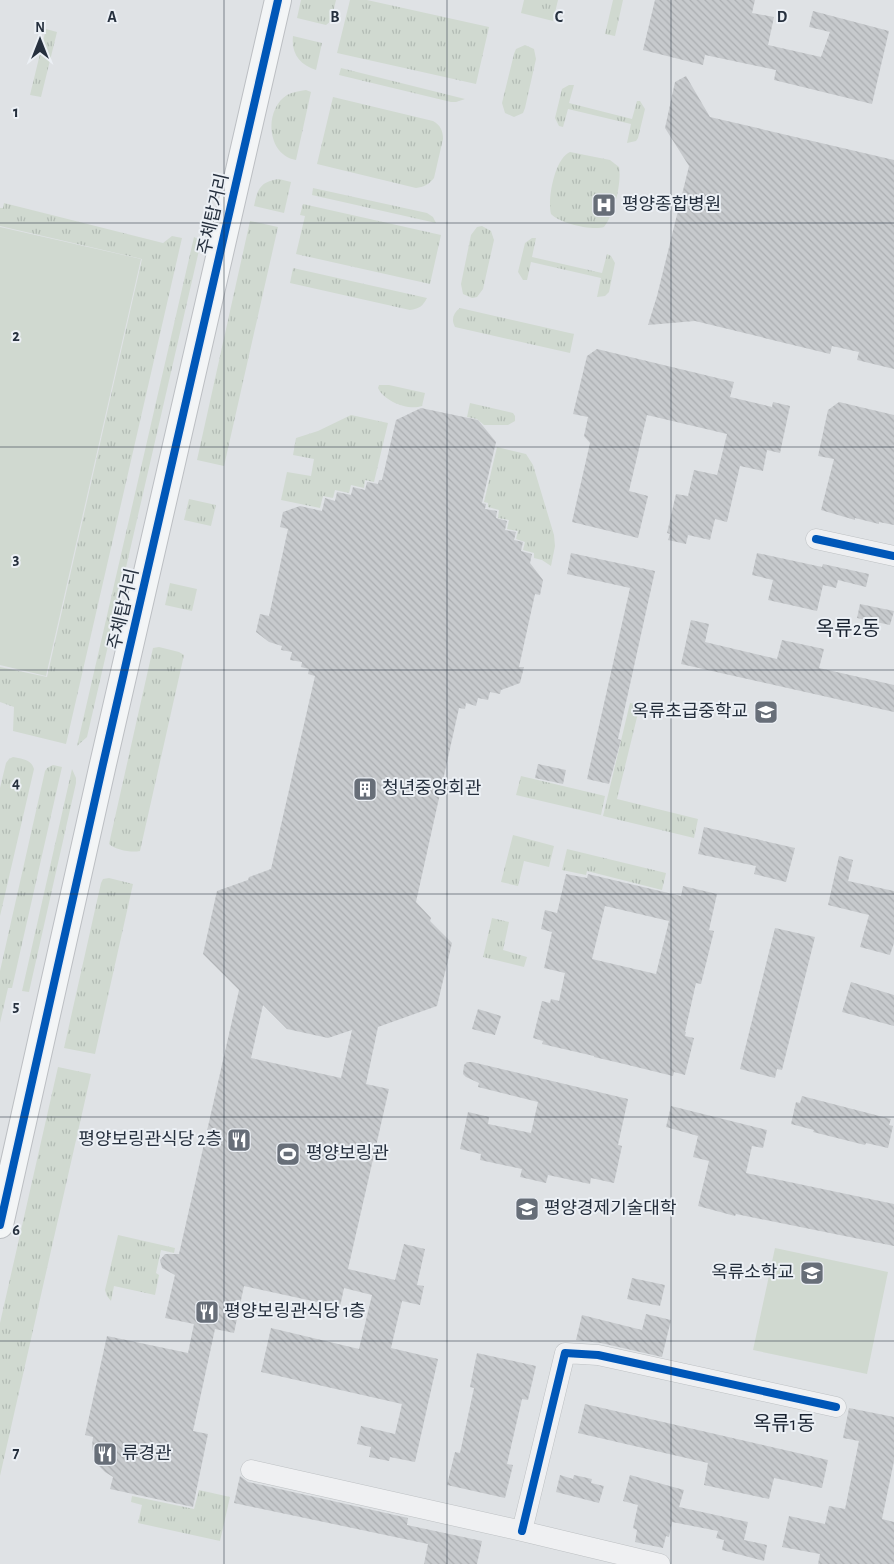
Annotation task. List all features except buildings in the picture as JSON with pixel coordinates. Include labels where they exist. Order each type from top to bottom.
[{"type":"main road","name":"주체탑거리","points":[[0,1224],[278,0]]},
{"type":"street","points":[[816,539],[894,556]]},
{"type":"street","points":[[522,1531],[565,1353],[598,1354],[836,1407]]},
{"type":"street","points":[[251,1470],[660,1564]]},
{"type":"green space","points":[[301,0],[336,0],[331,21],[326,25],[297,18]]},
{"type":"green space","points":[[350,0],[367,0],[489,27],[476,84],[337,53]]},
{"type":"green space","points":[[524,0],[558,0],[553,21],[521,13]]},
{"type":"green space","points":[[613,0],[623,0],[615,36],[605,34]]},
{"type":"green space","points":[[46,29],[57,32],[41,97],[30,95]]},
{"type":"green space","points":[[293,36],[322,43],[316,70],[305,65],[298,58],[295,53]]},
{"type":"green space","points":[[525,45],[534,49],[536,59],[525,108],[523,113],[514,117],[505,113],[502,103],[514,54],[516,49]]},
{"type":"green space","points":[[341,68],[465,99],[451,102],[339,75]]},
{"type":"green space","points":[[569,85],[574,85],[569,103],[632,119],[637,101],[640,101],[645,109],[636,141],[627,143],[631,124],[568,109],[563,127],[559,126],[555,118],[562,89]]},
{"type":"green space","points":[[306,90],[311,92],[296,160],[286,156],[279,150],[274,141],[272,120],[274,110],[287,95]]},
{"type":"green space","points":[[333,97],[433,121],[442,130],[443,139],[434,178],[426,185],[416,188],[317,164]]},
{"type":"green space","points":[[570,152],[610,160],[619,167],[620,173],[616,198],[611,215],[604,227],[592,228],[576,225],[551,214],[551,189],[556,170],[560,162]]},
{"type":"green space","points":[[279,179],[291,182],[284,213],[254,206],[261,187],[268,182]]},
{"type":"green space","points":[[313,188],[427,213],[433,217],[436,223],[312,195]]},
{"type":"green space","points":[[4,203],[163,243],[172,236],[182,238],[66,744],[13,731],[14,707],[0,702],[0,667],[47,677],[142,259],[0,226],[0,208],[3,208]]},
{"type":"green space","points":[[303,204],[441,235],[430,284],[296,254],[305,216],[300,215]]},
{"type":"green space","points":[[250,221],[278,227],[224,466],[197,460]]},
{"type":"green space","points":[[482,226],[491,231],[494,240],[483,289],[477,297],[472,298],[463,294],[461,284],[471,235],[477,227]]},
{"type":"green space","points":[[0,227],[141,259],[46,676],[0,665]]},
{"type":"green space","points":[[194,237],[198,239],[200,246],[87,737],[77,746]]},
{"type":"green space","points":[[532,238],[536,238],[532,257],[602,273],[607,254],[611,256],[615,263],[609,292],[605,296],[597,297],[601,278],[531,262],[527,280],[523,280],[518,272],[525,243]]},
{"type":"green space","points":[[293,268],[427,298],[420,307],[410,310],[290,283]]},
{"type":"green space","points":[[460,308],[574,334],[570,353],[455,327],[453,317]]},
{"type":"green space","points":[[379,385],[389,385],[425,393],[422,406],[410,407],[397,404],[381,393],[378,388]]},
{"type":"green space","points":[[470,403],[513,413],[515,421],[508,425],[484,425],[477,419],[467,417]]},
{"type":"green space","points":[[351,415],[388,423],[374,482],[365,480],[364,488],[351,485],[349,493],[335,490],[333,498],[323,496],[320,508],[281,500],[287,472],[311,476],[314,459],[293,455],[296,438],[318,431]]},
{"type":"green space","points":[[497,447],[526,454],[533,465],[554,535],[555,546],[551,566],[542,560],[534,558],[534,553],[523,550],[525,542],[516,539],[518,531],[507,529],[509,520],[498,518],[499,510],[488,507],[488,503],[484,502]]},
{"type":"green space","points":[[189,499],[216,505],[211,526],[184,520]]},
{"type":"green space","points":[[170,583],[197,589],[192,611],[165,605]]},
{"type":"green space","points":[[159,647],[184,655],[140,851],[128,851],[109,844],[153,648]]},
{"type":"green space","points":[[630,703],[640,705],[617,799],[698,819],[694,838],[603,816]]},
{"type":"green space","points":[[13,757],[28,761],[34,769],[0,916],[0,788],[6,763]]},
{"type":"green space","points":[[53,765],[62,767],[12,988],[8,988],[0,1023],[0,971],[45,771]]},
{"type":"green space","points":[[72,769],[76,783],[29,992],[22,991]]},
{"type":"green space","points":[[521,776],[605,796],[601,815],[516,795]]},
{"type":"green space","points":[[513,835],[554,846],[549,867],[524,861],[518,886],[501,882]]},
{"type":"green space","points":[[567,849],[666,873],[662,890],[587,871],[586,875],[562,870]]},
{"type":"green space","points":[[109,878],[133,884],[95,1054],[64,1048],[101,883],[103,879]]},
{"type":"green space","points":[[492,918],[509,922],[503,950],[527,957],[524,967],[483,957]]},
{"type":"green space","points":[[58,1067],[91,1074],[0,1476],[0,1323]]},
{"type":"green space","points":[[118,1235],[175,1248],[174,1253],[161,1250],[156,1273],[159,1275],[155,1295],[114,1286],[111,1301],[107,1296],[105,1290]]},
{"type":"green space","points":[[775,1248],[888,1272],[867,1374],[753,1350]]},
{"type":"green space","points":[[199,1490],[230,1497],[220,1541],[138,1523],[142,1505],[131,1502],[132,1496],[194,1509]]},
{"type":"cycle path","points":[[0,1225],[103,764],[278,0]]},
{"type":"cycle path","points":[[816,539],[894,556]]},
{"type":"cycle path","points":[[522,1531],[565,1353],[598,1355],[836,1407]]},
{"type":"place","name":"평양종합병원","points":[[604,205]]},
{"type":"place","name":"옥류초급중학교","points":[[766,712]]},
{"type":"place","name":"청년중앙회관","points":[[365,789]]},
{"type":"place","name":"평양보링관식당 2층","points":[[239,1140]]},
{"type":"place","name":"평양보링관","points":[[288,1154]]},
{"type":"place","name":"평양경제기술대학","points":[[527,1209]]},
{"type":"place","name":"옥류소학교","points":[[812,1273]]},
{"type":"place","name":"평양보링관식당 1층","points":[[207,1312]]},
{"type":"place","name":"류경관","points":[[105,1454]]},
{"type":"district","name":"옥류2동","points":[[848,629]]},
{"type":"district","name":"옥류1동","points":[[784,1424]]}]
